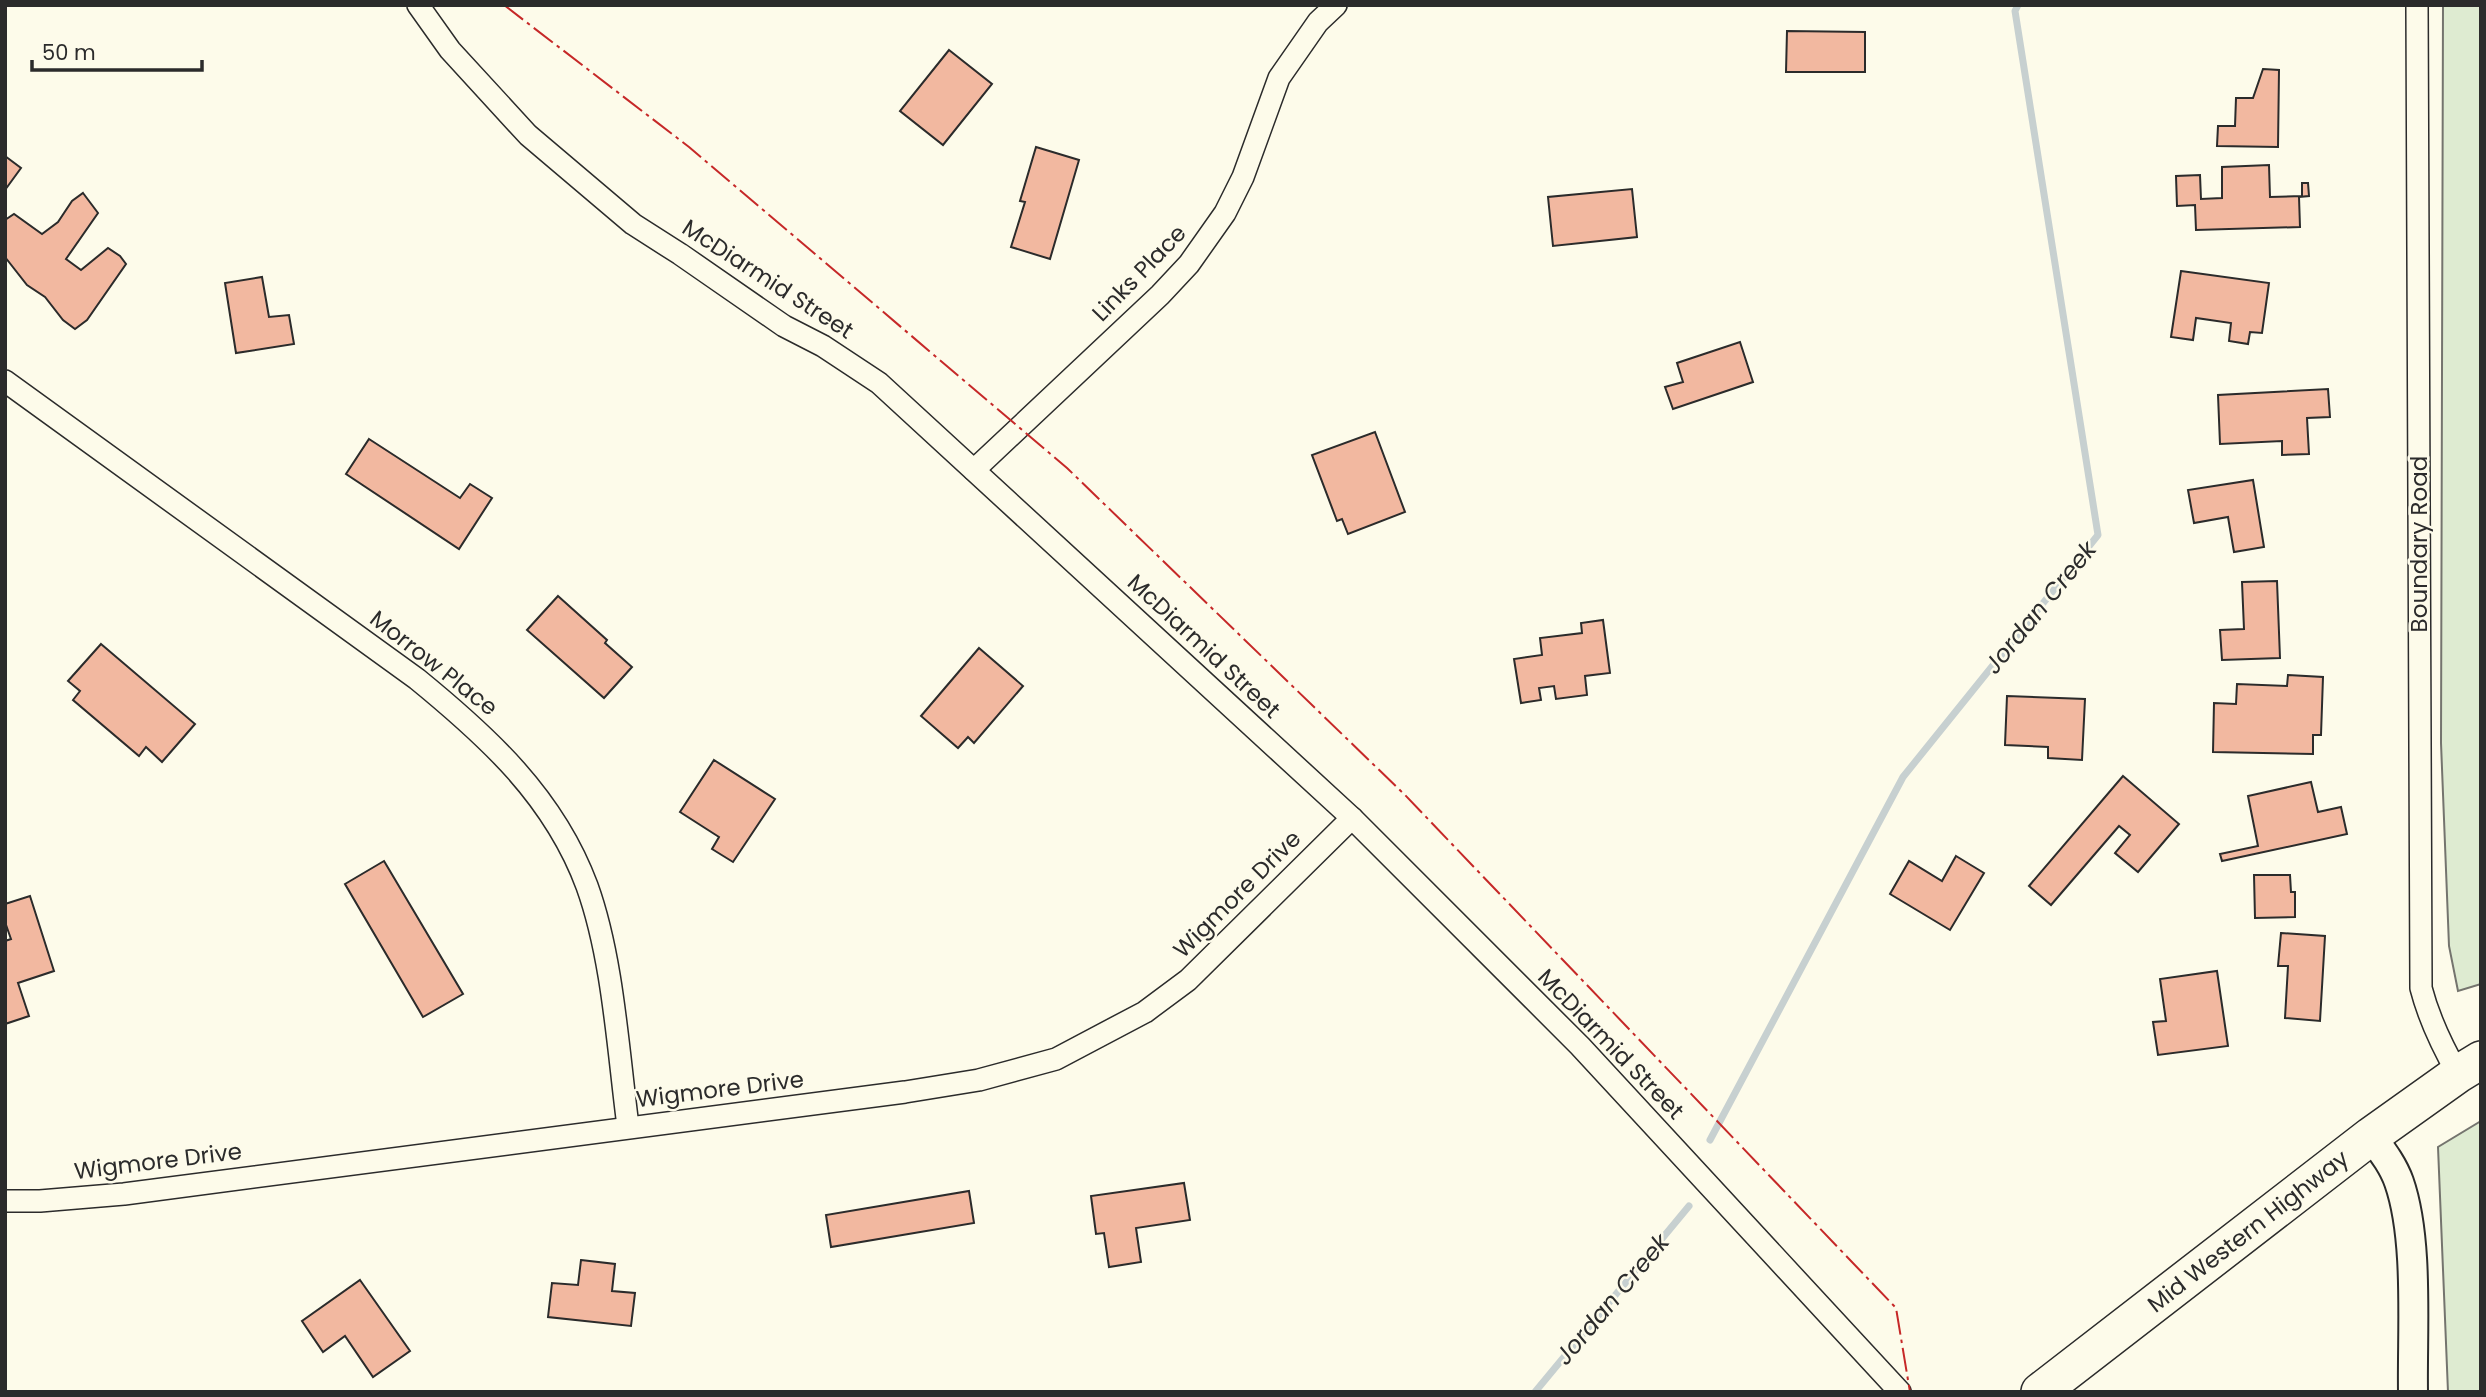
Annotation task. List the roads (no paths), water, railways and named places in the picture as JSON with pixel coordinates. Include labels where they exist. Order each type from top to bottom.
[{"type":"highway","name":"Mid Western Highway","points":[[2040,1392],[2371,1136],[2469,1067]]},
{"type":"street","name":"McDiarmid Street","points":[[418,5],[450,50],[477,81],[528,135],[561,165],[633,224],[784,326],[823,346],[879,383],[1352,818],[1580,1046],[1900,1392]]},
{"type":"street","name":"Links Place","points":[[974,470],[1160,295],[1189,264],[1225,213],[1237,189],[1279,78],[1318,22],[1336,5]]},
{"type":"street","name":"Boundary Road","points":[[2417,5],[2421,988],[2438,1037],[2469,1067]]},
{"type":"street","name":"Morrow Place","points":[[5,381],[417,679],[472,723],[520,774],[569,846],[587,885],[608,975],[628,1126]]},
{"type":"street","name":"Wigmore Drive","points":[[5,1201],[124,1194],[628,1126],[905,1092],[979,1080],[1056,1059],[1145,1012],[1188,980],[1352,818]]},
{"type":"street","points":[[2371,1136],[2390,1161],[2407,1209],[2412,1261],[2413,1392]]},
{"type":"waterway","name":"Jordan Creek","points":[[1710,1140],[1903,777],[2098,535],[2015,11],[2018,5]]},
{"type":"waterway","name":"Jordan Creek","points":[[1535,1392],[1689,1206]]}]
